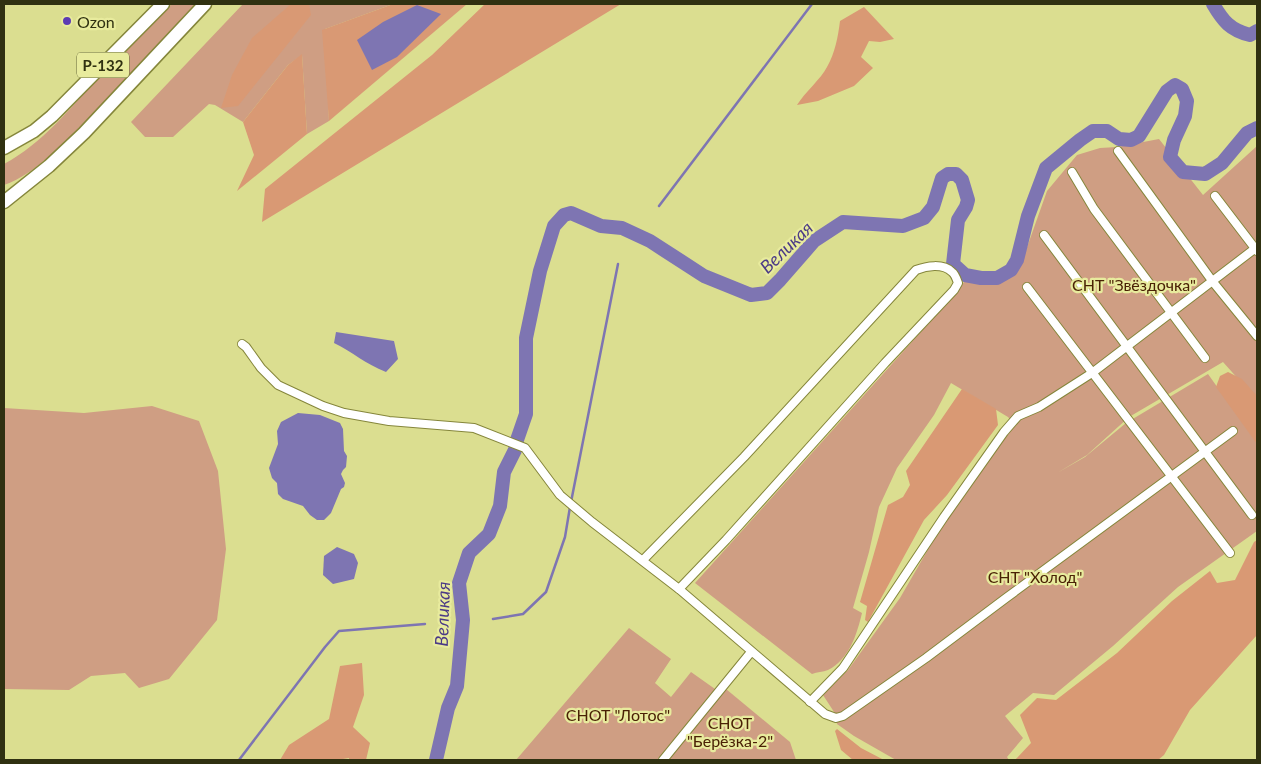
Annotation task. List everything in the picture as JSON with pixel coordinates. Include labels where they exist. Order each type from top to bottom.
[{"type":"highway","name":"Р-132","points":[[4,148],[34,131],[52,116],[163,4]]},
{"type":"highway","name":"Р-132","points":[[4,202],[49,166],[99,118],[206,4]]},
{"type":"street","points":[[1118,151],[1213,282],[1257,336]]},
{"type":"street","points":[[1072,172],[1094,209],[1205,358]]},
{"type":"street","points":[[810,702],[843,668],[913,560],[1004,432],[1018,416],[1039,407],[1092,373],[1257,249],[1215,196]]},
{"type":"street","points":[[1044,235],[1252,516]]},
{"type":"street","points":[[643,560],[751,450],[916,270],[932,266],[942,267],[952,272],[958,283],[954,290],[679,589]]},
{"type":"street","points":[[1027,287],[1230,553]]},
{"type":"street","points":[[242,344],[265,374],[278,385],[323,406],[344,413],[389,421],[465,426],[484,431],[521,446],[529,452],[560,495],[679,589],[810,702],[830,717],[836,718],[843,716],[926,658],[1233,431]]},
{"type":"street","points":[[663,760],[751,652]]},
{"type":"green space","points":[[172,4],[196,4],[102,105],[59,147],[27,173],[4,185],[4,164],[18,156],[43,136],[117,58]]},
{"type":"green space","points":[[243,4],[393,4],[325,29],[329,121],[307,134],[302,55],[288,65],[243,122],[215,105],[209,104],[173,137],[145,137],[131,122]]},
{"type":"green space","points":[[1159,139],[1203,195],[1257,146],[1257,400],[1223,362],[1129,417],[1087,455],[1057,473],[1085,457],[1126,423],[1208,374],[1257,443],[1257,531],[1178,587],[1113,646],[1054,695],[1033,693],[1005,716],[1023,738],[1007,757],[1009,760],[896,760],[837,724],[836,715],[823,695],[848,670],[900,598],[930,546],[986,460],[1014,424],[1008,417],[951,383],[934,415],[897,468],[879,507],[869,552],[853,608],[862,613],[858,629],[847,653],[835,666],[828,670],[812,674],[695,583],[964,282],[1002,280],[1020,267],[1047,191],[1077,155],[1100,148],[1117,147]]},
{"type":"green space","points":[[152,406],[199,421],[218,471],[226,549],[217,620],[169,679],[139,688],[125,673],[91,676],[69,690],[4,689],[4,408],[84,413]]},
{"type":"green space","name":"СНОТ \"Лотос\"","points":[[629,628],[671,659],[655,683],[671,697],[691,672],[715,689],[657,760],[516,760]]},
{"type":"green space","name":"СНОТ \"Берёзка-2\"","points":[[726,689],[790,742],[796,760],[668,760]]},
{"type":"shaded area","points":[[291,4],[309,4],[311,15],[238,106],[221,108],[232,75],[252,38]]},
{"type":"shaded area","points":[[393,4],[467,4],[329,121],[322,30]]},
{"type":"shaded area","points":[[485,4],[621,4],[262,222],[265,189],[432,55]]},
{"type":"shaded area","points":[[417,5],[441,14],[397,57],[372,70],[357,40],[383,22]]},
{"type":"shaded area","points":[[864,7],[894,39],[880,42],[869,41],[861,57],[873,68],[854,86],[818,101],[797,105],[830,62],[836,45],[840,21]]},
{"type":"shaded area","points":[[302,54],[307,134],[237,191],[254,155],[243,122],[288,65]]},
{"type":"shaded area","points":[[336,332],[394,341],[398,359],[386,372],[379,369],[334,343]]},
{"type":"shaded area","points":[[1228,372],[1242,379],[1257,396],[1257,444],[1216,387],[1220,376]]},
{"type":"shaded area","points":[[962,389],[996,409],[998,425],[947,495],[924,520],[868,622],[865,620],[867,606],[860,602],[888,505],[903,497],[910,485],[906,471]]},
{"type":"shaded area","points":[[298,413],[320,415],[340,423],[343,429],[344,451],[347,456],[346,467],[341,474],[345,483],[331,513],[324,520],[317,520],[303,506],[283,499],[278,494],[277,483],[272,478],[269,468],[278,444],[277,431],[281,422]]},
{"type":"shaded area","points":[[1257,540],[1257,635],[1190,710],[1164,755],[1158,760],[1015,760],[1031,743],[1020,715],[1037,698],[1056,700],[1117,653],[1172,601],[1210,571],[1217,583],[1235,580],[1254,542]]},
{"type":"shaded area","points":[[337,547],[354,554],[358,563],[354,579],[333,584],[323,575],[324,556]]},
{"type":"shaded area","points":[[362,663],[364,695],[353,727],[370,743],[366,760],[349,760],[349,758],[337,760],[280,760],[289,745],[329,719],[340,666]]},
{"type":"shaded area","points":[[837,729],[861,748],[884,760],[853,760],[841,750],[835,731]]},
{"type":"waterway","points":[[659,206],[812,4]]},
{"type":"waterway","name":"Великая","points":[[1213,4],[1224,20],[1232,27],[1250,35],[1257,31]]},
{"type":"waterway","name":"Великая","points":[[517,440],[526,414],[526,338],[540,271],[554,226],[564,215],[571,213],[601,226],[622,228],[650,241],[704,276],[751,295],[767,293],[814,241],[843,222],[903,226],[924,218],[933,207],[942,178],[948,174],[956,174],[962,180],[968,200],[958,220],[953,264],[965,275],[997,278],[1011,270],[1017,260],[1028,216],[1046,168],[1093,131],[1107,131],[1119,139],[1131,140],[1139,136],[1167,91],[1175,85],[1182,89],[1187,101],[1185,116],[1174,140],[1170,157],[1183,172],[1205,174],[1222,163],[1247,133],[1257,128]]},
{"type":"waterway","points":[[571,502],[618,264]]},
{"type":"waterway","name":"Великая","points":[[436,760],[448,708],[457,686],[463,620],[459,583],[469,553],[489,534],[500,506],[504,472],[515,450]]},
{"type":"waterway","points":[[493,619],[523,614],[546,592],[565,537],[570,507]]},
{"type":"waterway","points":[[239,760],[339,631],[425,624]]},
{"type":"place","name":"Ozon","points":[[67,21]]},
{"type":"park label","name":"СНТ \"Звёздочка\"","points":[[1134,284]]},
{"type":"park label","name":"СНТ \"Холод\"","points":[[1035,576]]}]
